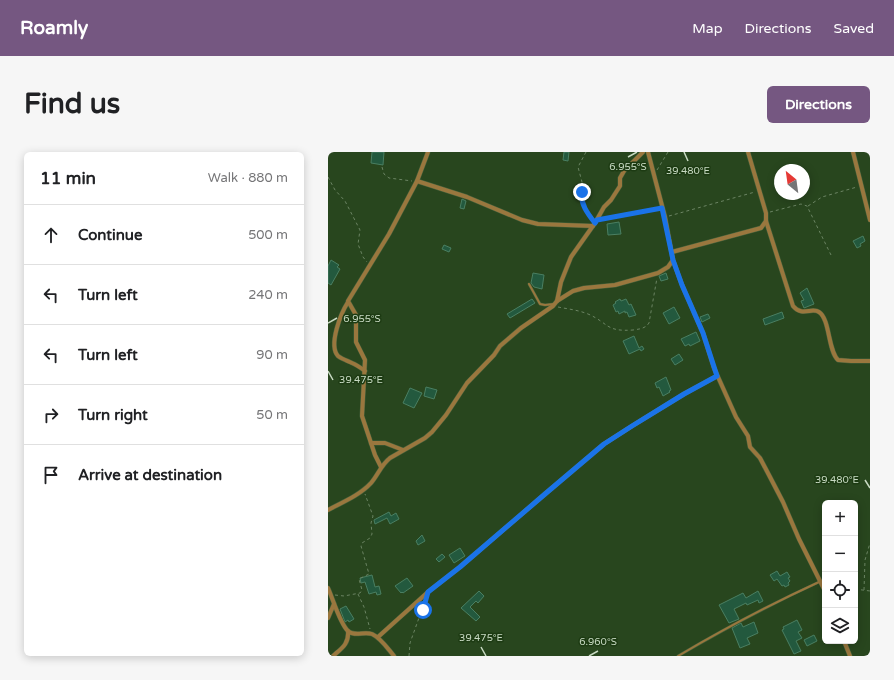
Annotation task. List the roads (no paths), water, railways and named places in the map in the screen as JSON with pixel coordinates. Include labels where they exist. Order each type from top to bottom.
[{"type":"street","points":[[365,372],[358,366],[339,357],[334,350],[334,331],[348,302],[389,234],[417,181],[428,152]]},
{"type":"street","points":[[555,304],[561,282],[571,257],[595,223],[604,207],[620,186],[621,176],[629,165],[643,152]]},
{"type":"street","points":[[648,152],[665,217],[673,260],[703,333],[717,376],[736,417],[746,432],[750,447],[758,454],[767,470],[821,582]]},
{"type":"street","points":[[748,152],[766,213],[766,221],[793,306],[798,310],[805,312],[820,312],[824,320],[834,354],[838,360],[870,361]]},
{"type":"street","points":[[853,152],[860,185],[870,220]]},
{"type":"street","points":[[417,181],[467,197],[522,220],[538,224],[595,223]]},
{"type":"street","points":[[672,252],[758,229],[763,226],[766,221]]},
{"type":"street","points":[[328,510],[364,490],[381,467],[390,458],[425,438],[440,424],[467,383],[494,355],[500,346],[521,328],[573,291],[584,288],[615,285],[658,272],[668,267],[673,260]]},
{"type":"street","points":[[348,302],[356,315],[356,342],[364,357],[365,372],[362,416],[375,455],[381,467]]},
{"type":"street","points":[[378,637],[428,592],[460,567],[604,444],[684,394],[717,376]]},
{"type":"street","points":[[371,443],[385,443],[403,450]]},
{"type":"street","points":[[328,588],[334,604],[348,631],[348,641],[333,656]]},
{"type":"street","points":[[328,618],[334,604]]},
{"type":"street","points":[[348,631],[355,634],[371,634],[378,637],[394,656]]},
{"type":"street","points":[[845,644],[850,656]]},
{"type":"lane","points":[[529,284],[540,304],[555,304]]},
{"type":"lane","points":[[678,656],[777,601],[821,582]]}]
